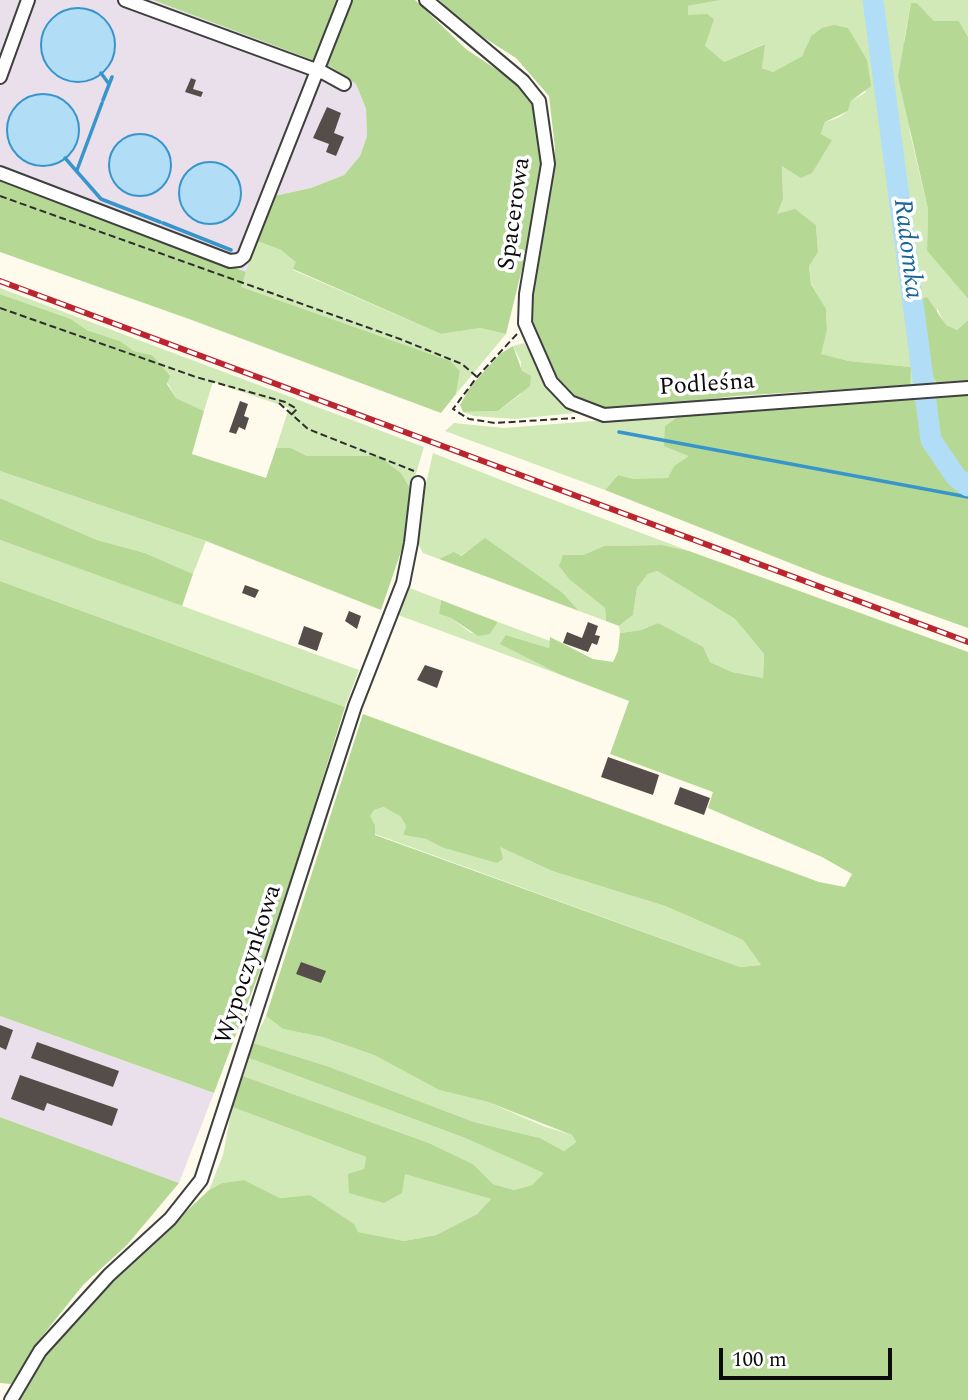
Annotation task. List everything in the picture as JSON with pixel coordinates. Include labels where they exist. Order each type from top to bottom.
[{"type":"street","points":[[0,77],[28,0]]},
{"type":"street","points":[[125,0],[318,71],[344,84]]},
{"type":"street","points":[[0,173],[230,261],[239,260],[244,256],[345,0]]},
{"type":"street","name":"Spacerowa","points":[[426,0],[523,81],[539,101],[548,164],[523,309],[527,332]]},
{"type":"street","name":"Podleśna","points":[[527,332],[559,394],[581,408],[604,415],[968,388]]},
{"type":"street","name":"Wypoczynkowa","points":[[11,1400],[40,1351],[109,1275],[170,1219],[201,1180],[355,706],[403,583],[418,483]]},
{"type":"path","points":[[0,196],[400,340],[462,364],[477,377]]},
{"type":"path","points":[[0,308],[196,377],[285,402],[297,409],[290,416]]},
{"type":"path","points":[[527,332],[515,335],[477,377],[453,409],[469,419],[495,423],[574,418]]},
{"type":"path","points":[[279,403],[290,416],[308,429],[417,472],[418,483]]},
{"type":"shaded area","points":[[0,0],[153,0],[331,67],[356,84],[366,109],[367,136],[360,156],[344,175],[311,188],[274,196],[246,272],[0,177]]},
{"type":"shaded area","points":[[0,1016],[214,1093],[179,1183],[0,1117]]},
{"type":"green space","points":[[153,0],[415,0],[466,49],[509,78],[532,99],[538,114],[543,163],[537,208],[506,334],[480,328],[441,334],[293,269],[296,262],[281,250],[257,241],[274,196],[311,188],[344,175],[360,156],[367,136],[366,109],[356,84],[331,67]]},
{"type":"green space","points":[[439,0],[721,0],[688,6],[688,15],[707,14],[714,19],[705,46],[724,62],[765,44],[762,68],[773,72],[802,56],[811,36],[822,28],[834,25],[848,28],[867,60],[871,86],[851,101],[848,111],[825,122],[821,134],[832,140],[812,173],[801,178],[782,166],[783,199],[777,214],[795,209],[816,225],[818,252],[809,266],[811,284],[826,309],[827,330],[821,354],[849,361],[911,367],[910,385],[735,396],[609,411],[584,405],[556,384],[526,317],[539,234],[552,182],[555,148],[549,96],[516,58],[467,27]]},
{"type":"green space","points":[[721,0],[968,0],[968,37],[959,21],[934,21],[917,3],[911,3],[904,40],[910,133],[928,209],[927,251],[968,299],[968,320],[957,330],[945,325],[937,308],[939,385],[910,385],[910,367],[849,361],[820,354],[827,330],[826,310],[811,283],[809,265],[818,252],[816,225],[805,217],[776,215],[783,199],[782,165],[832,140],[821,134],[825,122],[848,111],[851,101],[866,92],[811,36],[802,56],[773,72],[762,68],[764,44],[724,62],[714,56],[704,46],[710,30],[688,15],[688,6]]},
{"type":"green space","points":[[911,3],[917,3],[934,21],[959,21],[968,37],[968,299],[927,251],[928,209],[898,77]]},
{"type":"green space","points":[[0,177],[246,272],[241,287],[450,361],[460,371],[456,394],[441,413],[0,252]]},
{"type":"green space","points":[[257,241],[281,250],[297,262],[293,270],[441,334],[480,328],[506,334],[456,394],[460,371],[240,287]]},
{"type":"green space","points":[[0,288],[424,447],[411,490],[401,473],[379,456],[307,456],[291,448],[276,448],[289,408],[213,382],[204,411],[176,398],[152,355],[134,351],[120,341],[87,330],[71,319],[0,294]]},
{"type":"green space","points":[[0,294],[71,319],[87,330],[120,341],[134,351],[152,355],[170,376],[167,384],[176,398],[204,411],[192,454],[266,478],[276,448],[291,448],[307,456],[379,456],[401,473],[411,490],[404,543],[381,610],[206,541],[0,471]]},
{"type":"green space","points":[[927,297],[946,325],[957,330],[968,320],[968,384],[939,385],[929,372],[919,300]]},
{"type":"green space","points":[[524,343],[555,395],[565,404],[585,412],[515,419],[474,416],[463,412],[498,411],[521,394],[521,362],[513,346]]},
{"type":"green space","points":[[513,346],[522,371],[531,376],[530,386],[498,411],[463,412],[460,405],[470,387],[500,354]]},
{"type":"green space","points":[[968,394],[968,628],[823,576],[605,490],[618,475],[634,479],[668,478],[674,466],[689,456],[664,446],[665,426],[682,414]]},
{"type":"green space","points":[[682,414],[690,456],[674,466],[668,479],[634,479],[618,475],[605,490],[445,431],[454,423],[504,428]]},
{"type":"green space","points":[[433,453],[689,551],[662,545],[604,546],[583,555],[563,555],[570,580],[605,608],[606,621],[579,611],[563,593],[485,539],[460,556],[454,553],[439,559],[423,553],[418,544],[419,514]]},
{"type":"green space","points":[[0,471],[206,541],[193,574],[145,553],[97,540],[0,498]]},
{"type":"green space","points":[[0,498],[97,540],[145,553],[193,574],[182,606],[0,540]]},
{"type":"green space","points":[[485,538],[563,593],[579,611],[439,559],[454,552],[461,556]]},
{"type":"green space","points":[[0,540],[359,670],[345,707],[0,581]]},
{"type":"green space","points":[[662,545],[689,551],[968,652],[968,1400],[19,1400],[46,1355],[86,1306],[209,1190],[222,1183],[244,1180],[280,1198],[310,1195],[354,1224],[358,1232],[404,1241],[436,1235],[477,1214],[491,1199],[405,1174],[402,1193],[384,1203],[349,1193],[348,1174],[364,1169],[366,1157],[232,1107],[243,1076],[429,1143],[473,1164],[493,1184],[514,1190],[532,1185],[544,1173],[465,1138],[249,1058],[253,1043],[327,1066],[474,1122],[540,1138],[564,1151],[576,1142],[572,1135],[488,1102],[439,1090],[374,1055],[322,1037],[283,1029],[266,1016],[363,714],[819,882],[845,887],[852,874],[822,857],[708,808],[713,792],[610,754],[629,701],[561,675],[500,644],[506,635],[549,648],[550,637],[593,659],[613,662],[618,651],[620,633],[641,630],[658,623],[703,647],[710,662],[732,672],[763,678],[764,654],[735,619],[657,571],[648,574],[637,588],[633,615],[619,626],[606,621],[605,608],[570,580],[559,566],[563,555],[583,555],[604,546]],"holes":[[[384,807],[400,816],[406,826],[403,835],[426,839],[441,847],[497,863],[503,859],[500,847],[552,871],[665,906],[743,940],[761,965],[740,967],[375,835],[375,825],[370,816],[374,810]]]},
{"type":"green space","points":[[657,571],[735,619],[764,654],[763,678],[732,672],[710,662],[658,623],[641,630],[620,633],[619,626],[633,615],[637,588],[648,574]]},
{"type":"green space","points":[[0,581],[345,707],[276,928],[214,1093],[0,1016]]},
{"type":"green space","points":[[410,588],[441,600],[439,614],[451,618],[471,633],[490,634],[498,622],[550,641],[549,648],[506,635],[521,652],[561,675],[398,615]]},
{"type":"green space","points":[[441,600],[498,622],[490,634],[478,636],[451,618],[439,614]]},
{"type":"green space","points":[[384,807],[394,809],[400,816],[406,826],[403,835],[426,839],[441,847],[498,846],[552,871],[665,906],[743,940],[761,965],[740,967],[375,834],[375,825],[369,816],[374,810]]},
{"type":"green space","points":[[266,1016],[283,1029],[322,1037],[374,1055],[439,1090],[488,1102],[543,1126],[572,1135],[576,1142],[564,1151],[540,1138],[474,1122],[327,1066],[253,1043]]},
{"type":"green space","points":[[249,1058],[465,1138],[545,1173],[532,1185],[514,1190],[493,1184],[473,1164],[429,1143],[243,1076]]},
{"type":"green space","points":[[232,1107],[366,1157],[364,1169],[405,1173],[491,1199],[477,1214],[436,1235],[404,1241],[357,1232],[310,1195],[280,1198],[244,1180],[222,1183],[209,1190],[223,1155]]},
{"type":"green space","points":[[0,1117],[179,1183],[127,1245],[83,1285],[40,1339],[11,1384],[0,1383]]},
{"type":"water","points":[[78,8],[92,11],[104,19],[112,31],[115,45],[112,59],[104,71],[92,79],[78,82],[64,79],[52,71],[44,59],[41,45],[44,31],[52,19],[64,11]]},
{"type":"water","points":[[50,94],[69,104],[77,116],[77,144],[69,156],[57,164],[36,166],[17,156],[9,144],[7,123],[17,104],[29,96]]},
{"type":"water","points":[[134,134],[146,134],[162,143],[169,153],[169,177],[162,187],[146,196],[134,196],[123,191],[114,182],[109,171],[109,159],[114,148],[123,139]]},
{"type":"water","points":[[210,162],[222,164],[232,171],[239,181],[239,205],[232,215],[222,222],[210,224],[198,222],[188,215],[181,205],[179,193],[181,181],[188,171],[198,164]]},
{"type":"building","points":[[191,78],[196,80],[193,89],[203,92],[201,97],[185,92]]},
{"type":"building","points":[[327,107],[341,113],[334,133],[344,137],[336,156],[326,152],[329,144],[313,138]]},
{"type":"building","points":[[240,401],[248,404],[244,416],[249,418],[245,430],[239,427],[236,434],[229,432]]},
{"type":"building","points":[[245,585],[259,590],[255,598],[242,593]]},
{"type":"building","points":[[349,611],[361,616],[357,629],[345,621]]},
{"type":"building","points":[[588,622],[598,626],[595,635],[600,636],[597,645],[592,643],[588,652],[563,643],[567,632],[582,638]]},
{"type":"building","points":[[304,626],[323,633],[317,651],[298,644]]},
{"type":"building","points":[[425,665],[443,671],[437,688],[417,680]]},
{"type":"building","points":[[608,757],[659,775],[653,795],[601,777]]},
{"type":"building","points":[[680,787],[710,798],[704,815],[674,804]]},
{"type":"building","points":[[301,962],[326,971],[321,983],[296,974]]},
{"type":"building","points":[[0,1025],[13,1030],[6,1050],[0,1047]]},
{"type":"building","points":[[37,1042],[119,1071],[113,1087],[31,1058]]},
{"type":"building","points":[[20,1075],[118,1109],[112,1126],[47,1103],[44,1111],[11,1099]]},
{"type":"waterway","name":"Radomka","points":[[873,0],[931,440],[956,477],[968,486]]},
{"type":"waterway","points":[[101,73],[109,84]]},
{"type":"waterway","points":[[103,100],[112,77]]},
{"type":"waterway","points":[[77,170],[102,103]]},
{"type":"waterway","points":[[65,158],[101,199],[160,222]]},
{"type":"waterway","points":[[163,223],[231,250]]},
{"type":"waterway","points":[[619,432],[968,497]]},
{"type":"railway","points":[[0,281],[968,642]]}]
